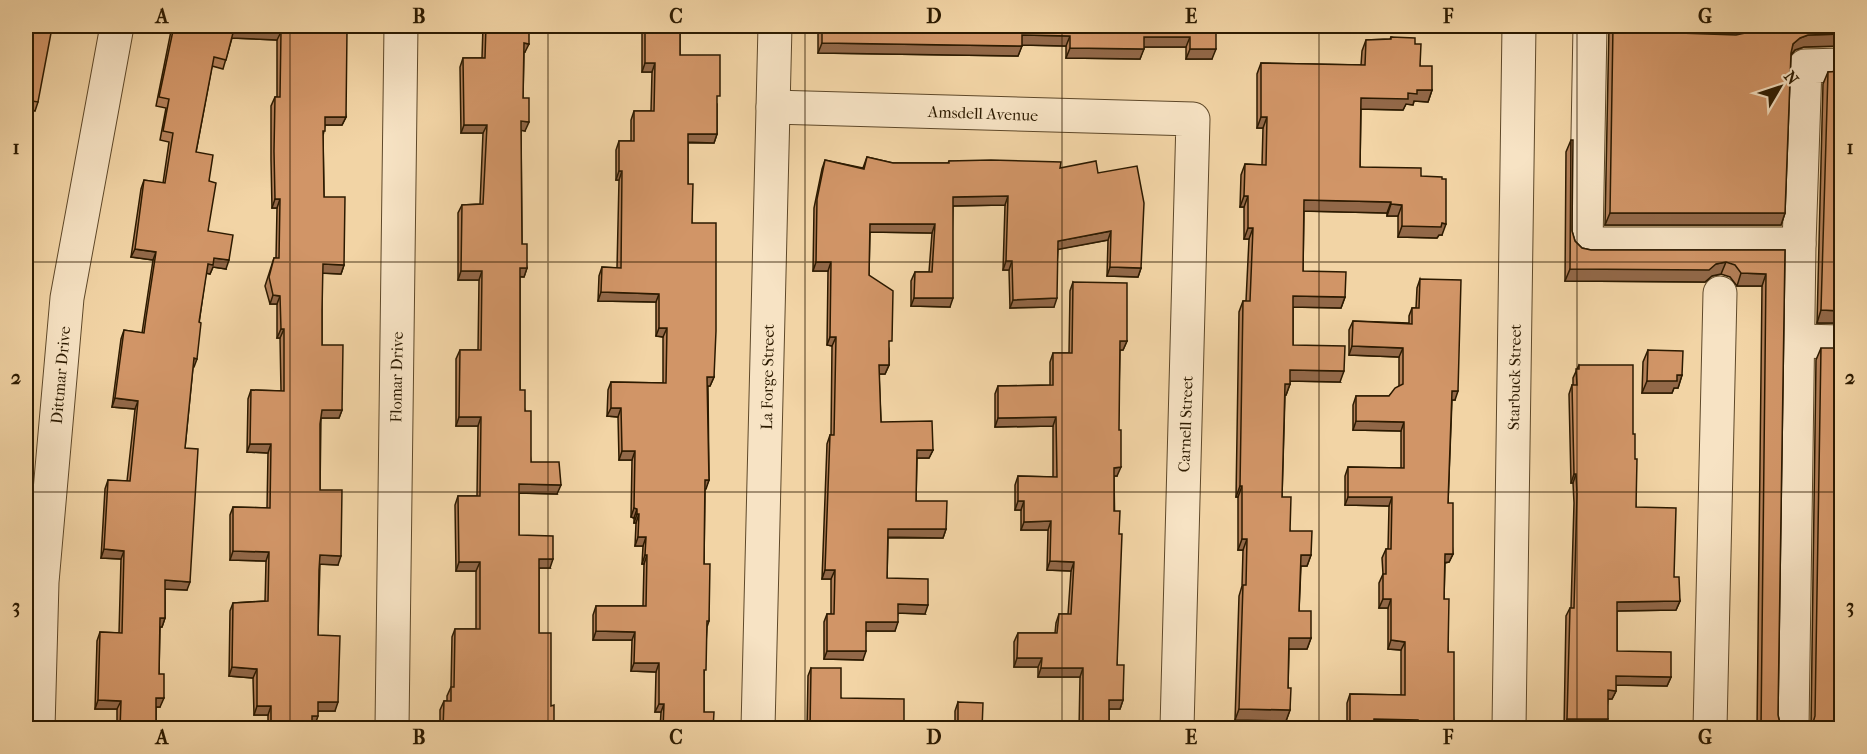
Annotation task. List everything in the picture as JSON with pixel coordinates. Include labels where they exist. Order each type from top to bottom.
[{"type":"street","name":"Dittmar Drive","points":[[38,729],[42,582],[67,298],[117,26]]},
{"type":"street","name":"Flomar Drive","points":[[392,729],[401,26]]},
{"type":"street","name":"La Forge Street","points":[[758,729],[775,26]]},
{"type":"street","name":"Starbuck Street","points":[[1509,729],[1519,26]]},
{"type":"street","points":[[1590,26],[1586,244],[1799,244]]},
{"type":"street","points":[[1646,26],[1732,29],[1734,26]]},
{"type":"street","points":[[1792,729],[1799,244],[1805,66],[1842,65]]},
{"type":"street","name":"Amsdell Avenue","points":[[773,107],[1193,119]]},
{"type":"street","name":"Carnell Street","points":[[1177,729],[1193,119]]},
{"type":"street","points":[[1710,729],[1720,293]]},
{"type":"street","points":[[1798,341],[1842,342]]},
{"type":"building","points":[[26,26],[30,26],[30,29],[51,33],[38,102],[26,100]]},
{"type":"building","points":[[174,26],[337,26],[337,31],[347,31],[346,117],[325,117],[325,131],[323,131],[324,197],[345,197],[344,265],[323,264],[322,310],[322,345],[343,345],[342,410],[322,410],[320,424],[320,490],[342,490],[341,556],[320,555],[319,570],[318,635],[340,636],[338,702],[318,702],[318,716],[312,716],[312,729],[271,729],[271,706],[257,706],[257,669],[232,667],[233,603],[268,601],[269,552],[233,551],[233,507],[270,508],[271,444],[250,444],[251,390],[284,391],[284,329],[281,329],[280,296],[273,295],[269,277],[274,258],[279,258],[280,199],[275,199],[274,151],[275,97],[280,97],[281,32],[234,29],[226,60],[214,57],[196,152],[213,155],[209,181],[216,183],[208,231],[233,235],[229,260],[214,258],[213,265],[208,264],[199,322],[201,323],[197,359],[194,358],[185,448],[198,449],[190,582],[165,580],[165,618],[160,618],[159,674],[164,674],[164,698],[156,698],[156,729],[120,729],[121,701],[98,700],[100,632],[122,633],[124,551],[104,549],[108,480],[130,481],[138,401],[115,398],[124,330],[144,333],[156,252],[135,249],[144,180],[165,183],[173,133],[163,131],[169,99],[159,97]]},
{"type":"building","points":[[486,26],[529,26],[529,44],[524,43],[523,98],[529,98],[529,122],[521,121],[522,244],[527,244],[527,268],[520,268],[520,390],[525,390],[525,411],[531,411],[531,462],[559,462],[561,485],[519,484],[519,535],[553,536],[553,559],[539,559],[539,633],[551,633],[551,706],[554,705],[554,729],[443,729],[444,701],[451,701],[451,687],[454,687],[455,629],[480,629],[480,562],[459,562],[458,496],[480,496],[481,417],[459,417],[460,350],[481,350],[482,271],[461,271],[462,205],[483,204],[487,125],[464,125],[463,58],[485,58]]},
{"type":"building","points":[[645,26],[680,26],[680,55],[720,55],[717,134],[688,134],[688,184],[693,184],[692,223],[716,223],[716,331],[714,377],[707,377],[709,480],[705,480],[704,564],[710,564],[704,712],[714,712],[713,729],[663,729],[664,704],[659,704],[659,663],[634,663],[635,632],[596,631],[596,606],[646,606],[646,537],[638,537],[639,514],[634,508],[635,451],[622,451],[621,408],[611,408],[611,382],[666,383],[667,328],[659,328],[659,294],[601,292],[602,267],[621,268],[622,171],[619,171],[619,141],[634,141],[634,111],[654,111],[655,63],[645,63]]},
{"type":"building","points":[[822,26],[1216,26],[1216,49],[1190,49],[1190,37],[1144,37],[1144,49],[1070,48],[1070,36],[1022,35],[1022,46],[822,43]]},
{"type":"building","points":[[1613,26],[1637,26],[1641,30],[1650,32],[1736,35],[1745,33],[1751,28],[1842,26],[1842,34],[1808,35],[1793,44],[1785,213],[1610,213]]},
{"type":"building","points":[[1391,37],[1415,38],[1415,44],[1421,44],[1420,66],[1432,66],[1432,90],[1417,90],[1417,94],[1408,93],[1408,99],[1361,98],[1360,167],[1421,168],[1421,176],[1446,179],[1446,224],[1442,223],[1441,227],[1402,226],[1402,205],[1391,204],[1391,202],[1304,200],[1303,271],[1346,272],[1345,297],[1293,296],[1293,345],[1345,346],[1344,371],[1290,370],[1290,384],[1285,384],[1282,497],[1291,497],[1290,531],[1312,531],[1311,555],[1301,555],[1299,611],[1311,611],[1311,638],[1289,638],[1290,710],[1239,709],[1243,585],[1246,585],[1247,539],[1242,539],[1242,486],[1240,486],[1243,301],[1250,301],[1253,228],[1248,228],[1248,196],[1244,196],[1245,164],[1266,165],[1267,117],[1261,117],[1261,63],[1365,65],[1366,40],[1391,39]]},
{"type":"building","points":[[1842,71],[1842,311],[1821,310],[1828,72]]},
{"type":"building","points":[[1571,140],[1573,140],[1572,231],[1575,241],[1582,248],[1591,250],[1785,250],[1778,715],[1784,729],[1761,729],[1766,274],[1741,273],[1735,265],[1726,262],[1716,264],[1709,270],[1570,269]]},
{"type":"building","points":[[867,157],[893,163],[991,160],[1061,162],[1060,168],[1096,161],[1098,173],[1137,166],[1144,203],[1141,268],[1110,267],[1111,231],[1058,241],[1057,298],[1013,300],[1012,261],[1006,261],[1008,196],[953,197],[953,298],[914,298],[915,272],[932,272],[935,224],[870,224],[869,275],[893,291],[889,365],[879,365],[881,422],[932,421],[933,450],[917,450],[916,501],[947,501],[946,529],[888,529],[887,578],[928,579],[928,605],[898,604],[898,622],[866,622],[866,651],[827,651],[827,614],[834,614],[835,570],[825,570],[830,435],[834,435],[836,337],[830,337],[831,262],[816,262],[817,199],[825,160],[864,169]]},
{"type":"building","points":[[1420,279],[1461,280],[1458,391],[1452,391],[1448,503],[1453,503],[1453,554],[1445,554],[1444,599],[1449,599],[1448,652],[1454,652],[1454,725],[1466,726],[1465,729],[1418,729],[1418,720],[1374,719],[1373,729],[1350,729],[1350,694],[1405,695],[1405,642],[1391,640],[1391,599],[1383,599],[1386,549],[1391,549],[1392,497],[1348,497],[1348,467],[1404,468],[1404,422],[1356,421],[1356,396],[1389,396],[1395,388],[1403,384],[1403,348],[1352,346],[1353,321],[1412,324],[1412,308],[1419,308]]},
{"type":"building","points":[[1073,282],[1127,283],[1127,341],[1120,341],[1121,467],[1114,468],[1114,511],[1120,511],[1119,534],[1122,534],[1117,665],[1124,665],[1123,700],[1109,700],[1109,729],[1083,729],[1083,668],[1041,668],[1042,658],[1017,658],[1018,633],[1057,633],[1059,614],[1071,614],[1074,562],[1050,561],[1051,521],[1024,522],[1024,501],[1018,501],[1018,476],[1057,477],[1056,417],[998,418],[998,386],[1053,385],[1053,353],[1072,353]]},
{"type":"building","points":[[1821,348],[1842,348],[1842,729],[1809,729],[1815,716]]},
{"type":"building","points":[[1648,350],[1683,351],[1682,375],[1677,375],[1677,381],[1647,381]]},
{"type":"building","points":[[1579,365],[1633,365],[1633,434],[1635,434],[1635,459],[1637,459],[1636,507],[1676,508],[1674,577],[1679,577],[1680,601],[1617,602],[1617,651],[1671,652],[1671,677],[1616,676],[1616,691],[1608,690],[1608,719],[1567,719],[1570,608],[1574,608],[1577,494],[1576,474],[1574,474],[1572,385],[1577,385],[1576,369],[1579,369]]},
{"type":"building","points":[[811,668],[841,668],[841,698],[904,699],[904,729],[810,729]]},
{"type":"building","points":[[958,702],[983,703],[982,729],[958,729]]}]
